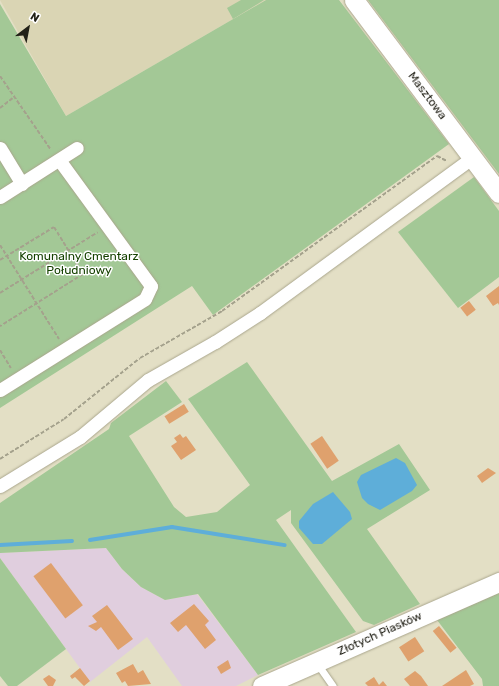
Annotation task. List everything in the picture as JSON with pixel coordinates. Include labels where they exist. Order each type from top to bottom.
[{"type":"street","name":"Masztowa","points":[[354,0],[465,162],[499,193]]},
{"type":"street","points":[[0,148],[22,184]]},
{"type":"street","points":[[0,197],[77,148]]},
{"type":"street","points":[[0,390],[145,299],[151,286],[59,160]]},
{"type":"street","points":[[0,486],[80,436],[148,380],[215,342],[260,312],[465,162]]},
{"type":"street","name":"Złotych Piasków","points":[[262,686],[499,582]]},
{"type":"lane","points":[[316,662],[333,686]]},
{"type":"path","points":[[0,76],[13,98],[59,160]]},
{"type":"path","points":[[0,108],[13,98]]},
{"type":"path","points":[[0,459],[64,419],[140,358],[222,311],[437,156],[465,162]]},
{"type":"path","points":[[0,293],[107,226]]},
{"type":"path","points":[[0,260],[54,227],[83,274],[0,326]]},
{"type":"path","points":[[0,245],[65,349]]},
{"type":"path","points":[[0,350],[18,379]]},
{"type":"shaded area","points":[[0,0],[266,0],[66,116]]},
{"type":"shaded area","points":[[106,548],[122,569],[141,587],[165,600],[197,594],[258,675],[236,686],[182,686],[147,637],[90,682],[0,558],[0,553]]},
{"type":"green space","points":[[241,0],[264,0],[233,19],[227,8]]},
{"type":"green space","name":"Komunalny Cmentarz Południowy","points":[[266,0],[339,0],[449,144],[213,315],[192,286],[0,408],[0,4],[66,116]]},
{"type":"green space","points":[[368,0],[499,0],[499,174]]},
{"type":"green space","points":[[474,177],[499,211],[499,277],[458,308],[398,232]]},
{"type":"green space","points":[[247,362],[332,481],[399,444],[430,490],[367,529],[420,604],[374,625],[363,621],[291,523],[291,510],[276,520],[356,632],[258,675],[198,594],[165,600],[141,587],[122,569],[106,548],[0,553],[0,503],[109,429],[111,423],[166,381],[182,402],[129,436],[174,507],[186,517],[217,512],[250,485],[188,399]]},
{"type":"green space","points":[[0,558],[66,649],[17,686],[8,686],[0,676]]},
{"type":"green space","points":[[499,593],[499,686],[483,686],[482,679],[437,620]]},
{"type":"water","points":[[396,458],[405,463],[417,485],[412,491],[380,510],[368,504],[362,498],[357,482],[361,475]]},
{"type":"water","points":[[333,492],[350,512],[352,519],[322,544],[313,544],[299,528],[299,521],[313,504]]},
{"type":"building","points":[[499,286],[499,305],[498,303],[493,306],[486,296]]},
{"type":"building","points":[[469,301],[476,310],[467,316],[460,308]]},
{"type":"building","points":[[184,404],[189,412],[169,424],[164,416]]},
{"type":"building","points":[[180,434],[183,438],[186,436],[196,450],[181,460],[171,446],[177,442],[174,438]]},
{"type":"building","points":[[322,436],[339,461],[327,469],[310,444]]},
{"type":"building","points":[[488,468],[496,473],[482,483],[477,476]]},
{"type":"building","points":[[51,563],[83,605],[65,619],[33,576]]},
{"type":"building","points":[[194,604],[209,621],[205,625],[216,640],[205,649],[186,625],[178,632],[170,623]]},
{"type":"building","points":[[107,605],[133,639],[118,650],[101,627],[96,631],[88,626],[97,622],[92,616]]},
{"type":"building","points":[[439,626],[457,648],[450,653],[433,631]]},
{"type":"building","points":[[415,637],[424,651],[408,662],[399,647]]},
{"type":"building","points":[[228,660],[231,668],[221,674],[217,667]]},
{"type":"building","points":[[133,664],[138,673],[143,670],[151,684],[128,686],[125,681],[122,683],[116,673]]},
{"type":"building","points":[[80,668],[90,681],[84,686],[75,677],[72,679],[70,676]]},
{"type":"building","points":[[466,670],[474,684],[470,686],[442,686]]},
{"type":"building","points":[[415,671],[421,676],[428,686],[410,686],[404,679]]},
{"type":"building","points":[[49,675],[56,680],[53,686],[48,686],[43,679]]},
{"type":"building","points":[[374,677],[379,685],[383,681],[387,686],[368,686],[365,683]]},
{"type":"waterway","points":[[90,540],[172,527],[285,545]]},
{"type":"waterway","points":[[0,545],[72,541]]}]
